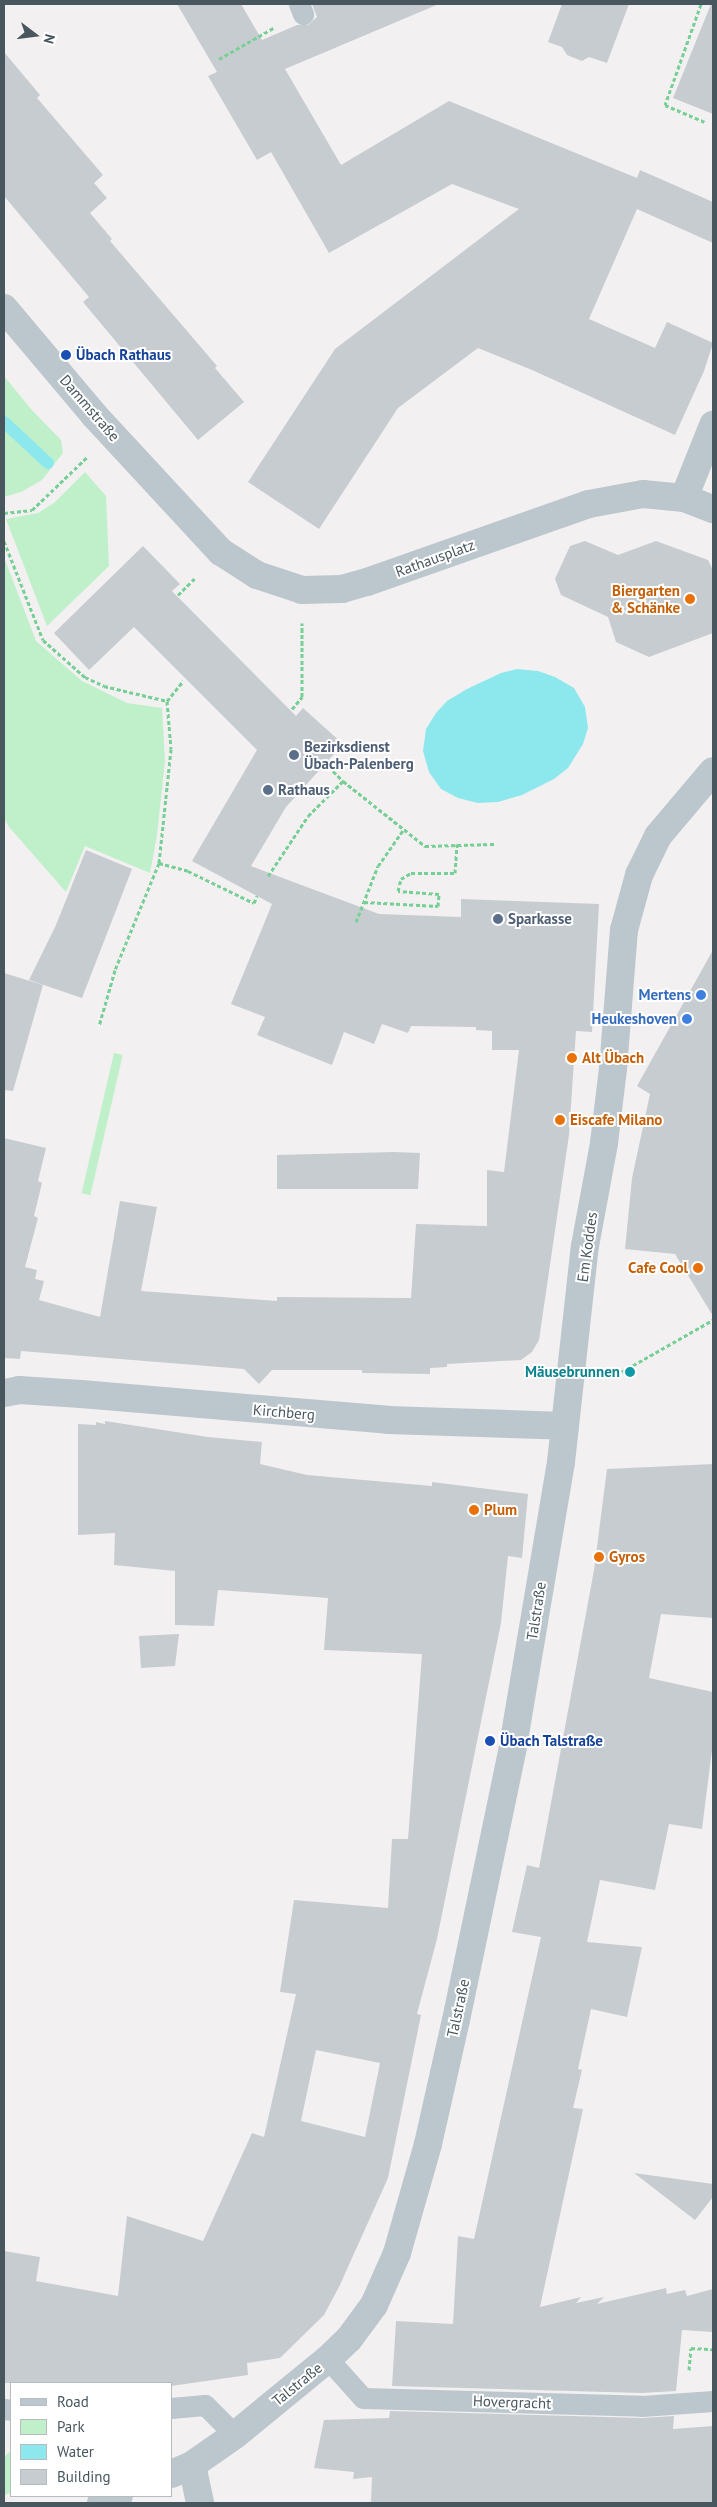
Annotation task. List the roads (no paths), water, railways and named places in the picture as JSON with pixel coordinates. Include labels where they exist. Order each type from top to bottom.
[{"type":"street","name":"Dammstraße","points":[[4,308],[112,434],[178,506]]},
{"type":"street","points":[[684,498],[713,425]]},
{"type":"street","name":"Rathausplatz","points":[[178,506],[221,552],[257,575],[302,590],[342,589],[367,582],[589,504],[643,494],[684,498],[713,509]]},
{"type":"street","name":"Em Koddes","points":[[565,1426],[585,1246],[604,1143],[613,1069],[624,930],[638,875],[658,836],[713,771]]},
{"type":"street","name":"Kirchberg","points":[[4,1393],[19,1390],[388,1420],[565,1426]]},
{"type":"street","name":"Talstraße","points":[[200,2503],[182,2469],[235,2435],[328,2359],[349,2339],[374,2305],[396,2253],[428,2144],[513,1746],[565,1426]]},
{"type":"street","points":[[102,2503],[117,2497]]},
{"type":"lane","name":"Hovergracht","points":[[328,2359],[363,2398],[642,2406],[713,2401]]},
{"type":"lane","points":[[172,2408],[205,2405],[235,2435]]},
{"type":"water","points":[[517,669],[538,671],[555,677],[574,688],[585,707],[588,728],[583,744],[568,768],[554,779],[522,795],[498,802],[478,803],[458,798],[441,789],[429,772],[423,751],[426,729],[436,713],[447,701],[467,689],[501,673]]},
{"type":"waterway","points":[[4,422],[48,463]]},
{"type":"place","name":"Übach Rathaus","points":[[66,355]]},
{"type":"place","name":"Biergarten & Schänke","points":[[690,599]]},
{"type":"place","name":"Bezirksdienst Übach-Palenberg","points":[[294,755]]},
{"type":"place","name":"Rathaus","points":[[268,790]]},
{"type":"place","name":"Sparkasse","points":[[498,919]]},
{"type":"place","name":"Mertens","points":[[701,995]]},
{"type":"place","name":"Heukeshoven","points":[[687,1019]]},
{"type":"place","name":"Alt Übach","points":[[572,1058]]},
{"type":"place","name":"Eiscafe Milano","points":[[560,1120]]},
{"type":"place","name":"Cafe Cool","points":[[698,1268]]},
{"type":"place","name":"Mäusebrunnen","points":[[630,1372]]},
{"type":"place","name":"Plum","points":[[474,1510]]},
{"type":"place","name":"Gyros","points":[[599,1557]]},
{"type":"place","name":"Übach Talstraße","points":[[490,1741]]}]
